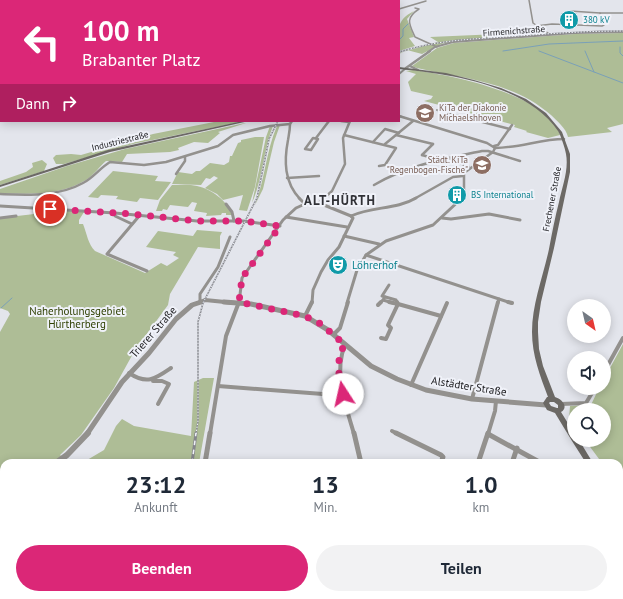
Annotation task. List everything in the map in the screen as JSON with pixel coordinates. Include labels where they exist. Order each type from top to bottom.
[{"type":"main road","name":"Frechener Straße","points":[[400,68],[474,81],[516,96],[545,114],[557,126],[564,139],[569,159],[566,181],[539,301],[535,327],[538,362],[552,398]]},
{"type":"main road","name":"Industriestraße","points":[[0,186],[116,150],[242,122]]},
{"type":"main road","points":[[557,411],[561,409],[561,404],[558,401],[552,398],[546,401],[546,405],[549,408],[557,411],[567,428]]},
{"type":"main road","points":[[579,447],[587,459]]},
{"type":"street","points":[[400,9],[426,0]]},
{"type":"street","points":[[529,0],[532,21],[536,26],[550,34]]},
{"type":"street","points":[[415,8],[419,9],[410,16],[408,20],[415,37],[437,46]]},
{"type":"street","points":[[570,11],[623,13]]},
{"type":"street","points":[[536,26],[552,24],[602,26],[604,25],[600,13]]},
{"type":"street","name":"Firmenichstraße","points":[[400,73],[437,46],[457,42],[550,34],[623,32]]},
{"type":"street","points":[[411,65],[418,70]]},
{"type":"street","points":[[437,110],[510,129]]},
{"type":"street","points":[[400,116],[487,143],[501,149],[553,139],[564,139]]},
{"type":"street","points":[[385,144],[413,121]]},
{"type":"street","points":[[316,138],[318,139],[311,150],[305,149],[328,122]]},
{"type":"street","points":[[319,203],[332,192],[345,164],[342,140],[350,122]]},
{"type":"street","points":[[0,194],[40,195],[66,190],[88,180],[105,164],[110,162],[149,165],[185,157],[218,146],[229,136],[270,126],[290,124],[286,159],[287,178],[292,190],[305,204]]},
{"type":"street","points":[[334,334],[340,328],[357,270],[366,255],[379,244],[389,239],[428,227],[442,218],[464,196],[464,173],[469,167],[493,152],[495,147],[512,125]]},
{"type":"street","points":[[373,142],[385,129],[399,132]]},
{"type":"street","points":[[344,135],[385,144],[396,148],[385,165],[379,166]]},
{"type":"street","points":[[396,135],[434,144],[422,155],[439,160]]},
{"type":"street","points":[[374,185],[404,169],[482,151],[493,152],[520,161]]},
{"type":"street","points":[[176,174],[185,161],[185,157]]},
{"type":"street","points":[[448,158],[469,167]]},
{"type":"street","points":[[287,178],[319,176]]},
{"type":"street","points":[[206,459],[226,336],[239,302],[242,278],[286,217],[296,208],[305,204],[319,203],[351,216],[367,210],[407,203],[447,180],[463,176]]},
{"type":"street","points":[[226,204],[232,212],[234,221]]},
{"type":"street","points":[[0,206],[115,213],[197,221],[234,221],[280,226]]},
{"type":"street","points":[[115,213],[115,216],[132,224]]},
{"type":"street","points":[[442,218],[450,220],[489,213],[520,220]]},
{"type":"street","points":[[140,215],[107,254],[147,271]]},
{"type":"street","points":[[0,218],[16,216]]},
{"type":"street","points":[[305,316],[313,300],[313,290],[321,272],[339,247],[353,218],[351,216]]},
{"type":"street","points":[[286,217],[348,228]]},
{"type":"street","points":[[344,236],[379,244]]},
{"type":"street","points":[[230,237],[208,285],[200,294],[200,301],[212,300],[239,302]]},
{"type":"street","points":[[366,255],[512,303]]},
{"type":"street","points":[[378,305],[384,298],[382,296],[389,285]]},
{"type":"street","points":[[384,298],[398,304],[441,316]]},
{"type":"street","points":[[472,399],[499,299]]},
{"type":"street","name":"Trierer Straße","points":[[61,459],[86,436],[129,373],[149,353],[185,310],[200,301]]},
{"type":"street","name":"Alstädter Straße","points":[[239,302],[305,316],[321,324],[371,366],[411,385],[438,393],[472,399],[546,405]]},
{"type":"street","points":[[411,385],[447,303]]},
{"type":"street","points":[[380,338],[386,339],[391,328],[388,325],[398,304]]},
{"type":"street","points":[[611,359],[623,338]]},
{"type":"street","points":[[345,345],[341,352],[339,373],[360,459]]},
{"type":"street","points":[[153,380],[171,368]]},
{"type":"street","name":"Trierer Straße","points":[[129,373],[138,379],[162,381],[169,384],[158,404]]},
{"type":"street","points":[[218,386],[336,395],[343,394]]},
{"type":"street","points":[[561,404],[586,403],[591,395]]},
{"type":"street","points":[[479,459],[495,411],[496,401]]},
{"type":"street","points":[[392,431],[443,457],[442,459]]},
{"type":"street","points":[[488,434],[517,448],[534,459]]},
{"type":"street","points":[[513,459],[517,448]]},
{"type":"green space","points":[[414,11],[407,19],[414,37],[409,38],[415,46],[400,51],[400,23]]},
{"type":"green space","points":[[543,32],[547,34],[454,41],[441,44],[422,54],[408,50],[438,42],[430,37]]},
{"type":"green space","points":[[623,33],[623,124],[607,128],[612,132],[568,137],[563,128],[551,115],[521,95],[487,83],[412,66],[437,48],[454,43],[575,34]]},
{"type":"green space","points":[[413,70],[450,76],[473,82],[518,98],[537,108],[552,121],[560,135],[548,138],[526,132],[527,131],[514,127],[515,125],[424,101],[431,99],[433,96],[411,91],[408,82],[416,74],[406,71]]},
{"type":"green space","points":[[214,122],[240,122],[133,144],[64,164],[56,164],[53,158],[56,155],[81,155],[153,134]]},
{"type":"green space","points":[[246,123],[218,132],[220,133],[208,143],[194,142],[178,148],[179,150],[170,152],[127,154],[122,162],[106,161],[92,176],[66,189],[44,193],[0,193],[0,189],[67,166],[125,149]]},
{"type":"green space","points":[[280,125],[274,142],[263,189],[255,205],[273,136],[277,126]]},
{"type":"green space","points":[[270,126],[273,126],[267,145],[259,184],[252,203],[266,137]]},
{"type":"green space","points":[[264,137],[255,187],[247,211],[239,210],[243,195],[223,200],[217,194],[205,188],[218,178],[214,176],[210,179],[206,178],[201,185],[172,184],[178,172],[192,174],[196,171],[200,171],[210,163],[224,165],[229,162],[230,156],[232,156],[241,140]]},
{"type":"green space","points":[[42,160],[47,164],[44,171],[0,185],[0,181],[26,172],[33,167],[32,163]]},
{"type":"green space","points":[[113,171],[158,176],[155,181],[171,182],[158,200],[140,198],[137,202],[116,199],[118,196],[101,195],[98,198],[88,197]]},
{"type":"green space","points":[[172,185],[194,185],[208,190],[223,200],[232,215],[222,213],[221,215],[206,216],[207,213],[194,211],[197,203],[192,202],[188,207],[170,205],[167,210],[163,209],[162,211],[156,211],[160,200]]},
{"type":"green space","name":"Naherholungsgebiet Hürtherberg","points":[[46,210],[84,212],[79,220],[79,224],[83,224],[89,242],[95,251],[145,273],[161,263],[167,266],[179,258],[173,255],[176,252],[146,247],[158,231],[193,236],[197,230],[222,232],[220,236],[220,249],[198,247],[170,294],[168,305],[135,350],[114,388],[81,435],[60,455],[64,459],[0,459],[0,332],[10,314],[8,311],[0,308],[0,218],[43,213]]},
{"type":"green space","points":[[623,344],[623,459],[599,459],[590,447],[611,447],[611,403],[592,403],[596,395],[611,395],[611,366]]},
{"type":"green space","points":[[203,378],[214,378],[200,459],[89,459],[104,450],[116,426],[122,419],[134,426],[191,436],[194,382]]},
{"type":"waterway","points":[[400,39],[403,36],[403,29],[408,24]]},
{"type":"waterway","points":[[503,51],[549,44],[623,41]]},
{"type":"waterway","points":[[620,47],[620,53],[623,56]]},
{"type":"waterway","points":[[539,51],[594,72]]},
{"type":"waterway","points":[[585,51],[594,72]]},
{"type":"waterway","points":[[594,72],[623,83]]},
{"type":"waterway","points":[[1,308],[12,298]]},
{"type":"railway","points":[[400,52],[425,45],[464,40],[564,33],[623,31]]},
{"type":"railway","points":[[196,434],[198,421],[198,322],[203,303],[257,198],[269,139],[278,122]]},
{"type":"railway","points":[[193,459],[196,433]]},
{"type":"place","name":"380 kV","points":[[569,20]]},
{"type":"place","name":"KiTa der Diakonie Michaelshhoven","points":[[425,113]]},
{"type":"place","name":"Städt. KiTa \"Regenbogen-Fische\"","points":[[482,165]]},
{"type":"place","name":"BS International","points":[[457,195]]},
{"type":"place","name":"Löhrerhof","points":[[338,265]]},
{"type":"district","name":"ALT-HÜRTH","points":[[340,200]]},
{"type":"route","points":[[50,209],[132,214],[197,221],[243,221],[280,226],[272,239],[242,278],[239,302],[305,316],[321,324],[334,334],[345,345],[341,352],[339,373],[343,394]]}]
